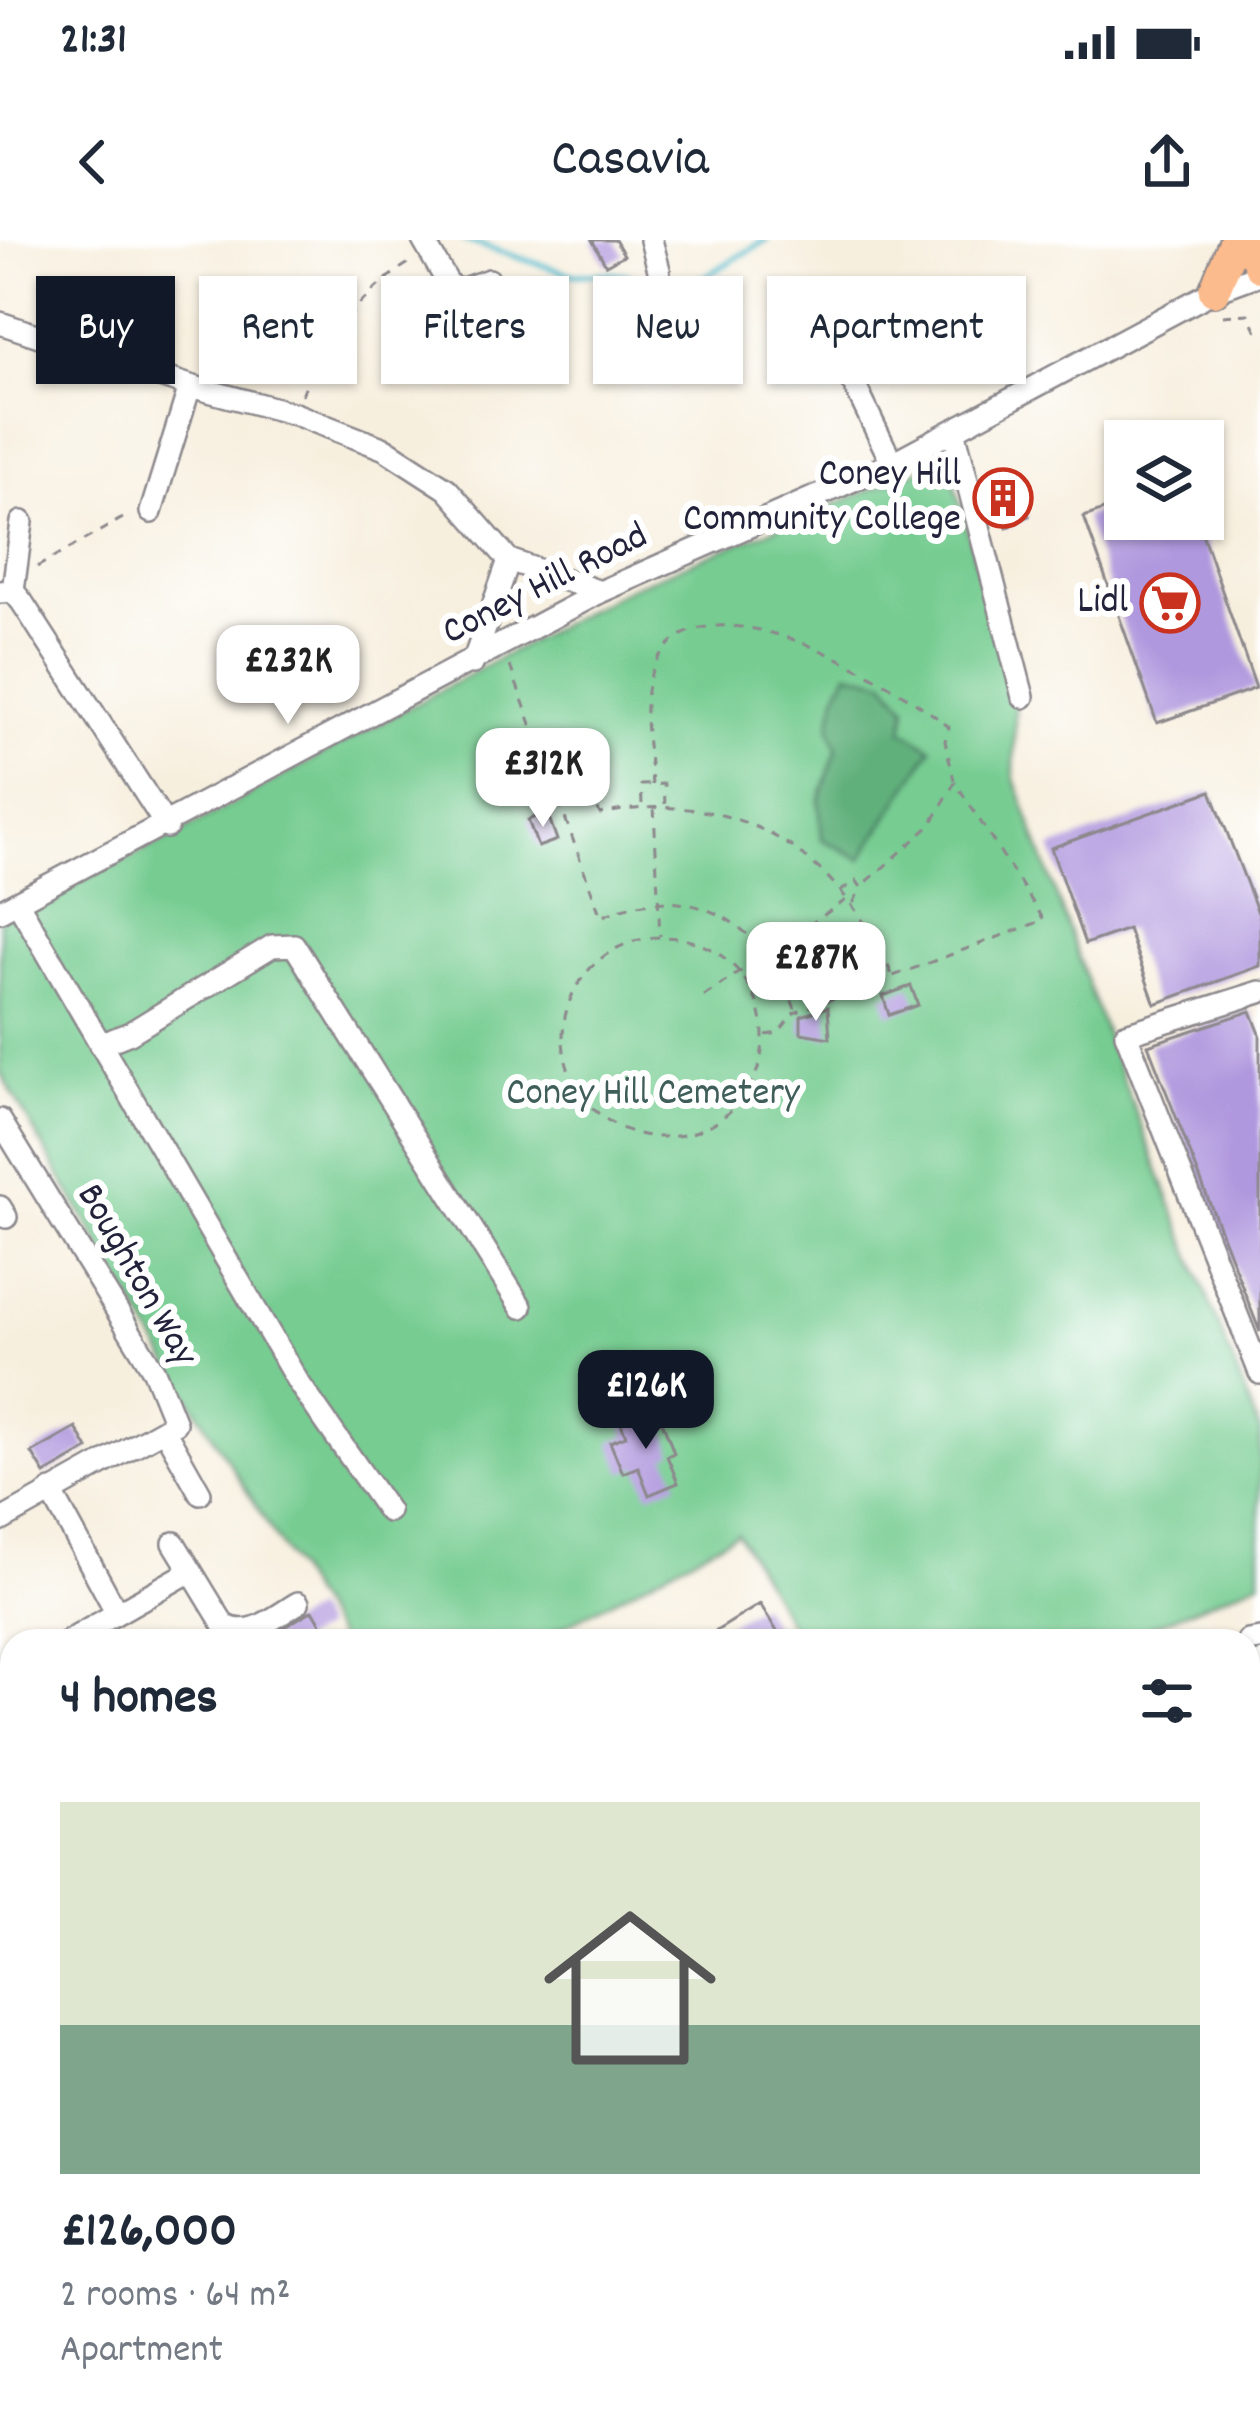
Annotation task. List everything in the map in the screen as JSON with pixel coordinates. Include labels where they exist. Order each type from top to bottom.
[{"type":"highway","points":[[1208,295],[1235,240]]},
{"type":"highway","points":[[1248,240],[1260,270]]},
{"type":"street","points":[[659,242],[659,270]]},
{"type":"street","points":[[426,245],[443,276]]},
{"type":"street","name":"Coney Hill Road","points":[[9,907],[600,592],[892,463],[1260,270]]},
{"type":"street","points":[[0,323],[190,386],[296,414],[385,448],[447,489],[509,560],[600,592]]},
{"type":"street","points":[[854,384],[892,463]]},
{"type":"street","points":[[154,501],[190,386]]},
{"type":"street","points":[[954,430],[1023,698]]},
{"type":"street","points":[[22,522],[10,589],[166,827]]},
{"type":"street","points":[[473,663],[509,560]]},
{"type":"street","points":[[9,907],[100,1045],[298,1382],[388,1511]]},
{"type":"street","points":[[100,1045],[130,1033],[272,946],[294,945],[521,1307]]},
{"type":"street","points":[[1260,992],[1126,1034],[1260,1372]]},
{"type":"street","name":"Boughton Way","points":[[0,1120],[154,1371],[175,1423],[0,1521]]},
{"type":"street","points":[[164,1429],[200,1493]]},
{"type":"street","points":[[51,1491],[117,1613]]},
{"type":"street","points":[[174,1543],[224,1625],[237,1629]]},
{"type":"street","points":[[90,1629],[188,1572]]},
{"type":"street","points":[[251,1629],[298,1603]]},
{"type":"path","points":[[296,414],[314,363],[389,275],[426,245]]},
{"type":"path","points":[[1208,295],[1214,316],[1249,314],[1260,338]]},
{"type":"path","points":[[10,589],[154,501]]},
{"type":"path","points":[[652,785],[650,675],[669,644],[699,630],[748,628],[795,639],[906,691],[949,727],[945,741],[955,782],[1044,920],[796,1012],[778,1033],[764,1035]]},
{"type":"path","points":[[510,666],[601,917],[658,902],[716,913],[768,952],[796,1012]]},
{"type":"path","points":[[584,776],[600,814],[665,805],[719,811],[773,832],[841,893],[893,977]]},
{"type":"path","points":[[704,996],[848,902],[860,899],[861,887],[930,826],[955,782]]},
{"type":"path","points":[[642,806],[640,785],[664,784],[665,805]]},
{"type":"path","points":[[653,806],[660,938]]},
{"type":"path","points":[[841,893],[849,880],[861,887]]},
{"type":"path","points":[[660,938],[701,945],[739,972],[757,1002],[764,1035],[747,1090],[713,1124],[674,1138],[652,1137],[599,1116],[576,1088],[564,1057],[569,1003],[585,975],[608,953],[660,938]]},
{"type":"green space","name":"Coney Hill Cemetery","points":[[948,458],[1015,707],[1014,776],[1108,1041],[1260,1432],[1260,1581],[1146,1629],[792,1629],[737,1533],[559,1629],[332,1629],[168,1363],[0,1072],[0,919],[166,840],[628,588]]},
{"type":"green space","points":[[848,672],[885,681],[907,707],[903,730],[932,748],[861,859],[822,839],[819,801],[837,748],[830,727],[836,696]]},
{"type":"building","points":[[592,240],[615,240],[624,255],[606,265]]},
{"type":"building","name":"Coney Hill Community College","points":[[999,467],[1029,516],[1007,528],[982,477]]},
{"type":"building","name":"Lidl","points":[[1104,510],[1104,540],[1204,540],[1256,688],[1157,723],[1084,517]]},
{"type":"building","points":[[1211,791],[1260,918],[1260,966],[1155,1004],[1128,929],[1085,944],[1051,848]]},
{"type":"building","points":[[547,812],[557,840],[538,847],[528,820]]},
{"type":"building","points":[[911,986],[918,1005],[889,1015],[883,996]]},
{"type":"building","points":[[828,1007],[830,1038],[801,1033],[801,1016]]},
{"type":"building","points":[[1251,1011],[1260,1034],[1260,1332],[1148,1045]]},
{"type":"building","points":[[650,1412],[655,1424],[662,1421],[674,1453],[667,1456],[678,1483],[649,1495],[638,1467],[623,1473],[610,1442],[626,1436],[621,1423]]},
{"type":"building","points":[[76,1428],[88,1449],[45,1474],[32,1453]]},
{"type":"building","points":[[760,1604],[776,1629],[719,1629]]},
{"type":"building","points":[[313,1610],[324,1629],[281,1629]]},
{"type":"waterway","points":[[464,240],[570,274],[626,274],[653,289],[688,287],[766,240]]},
{"type":"place","name":"Coney Hill Community College","points":[[1003,498]]},
{"type":"place","name":"Lidl","points":[[1170,603]]}]
